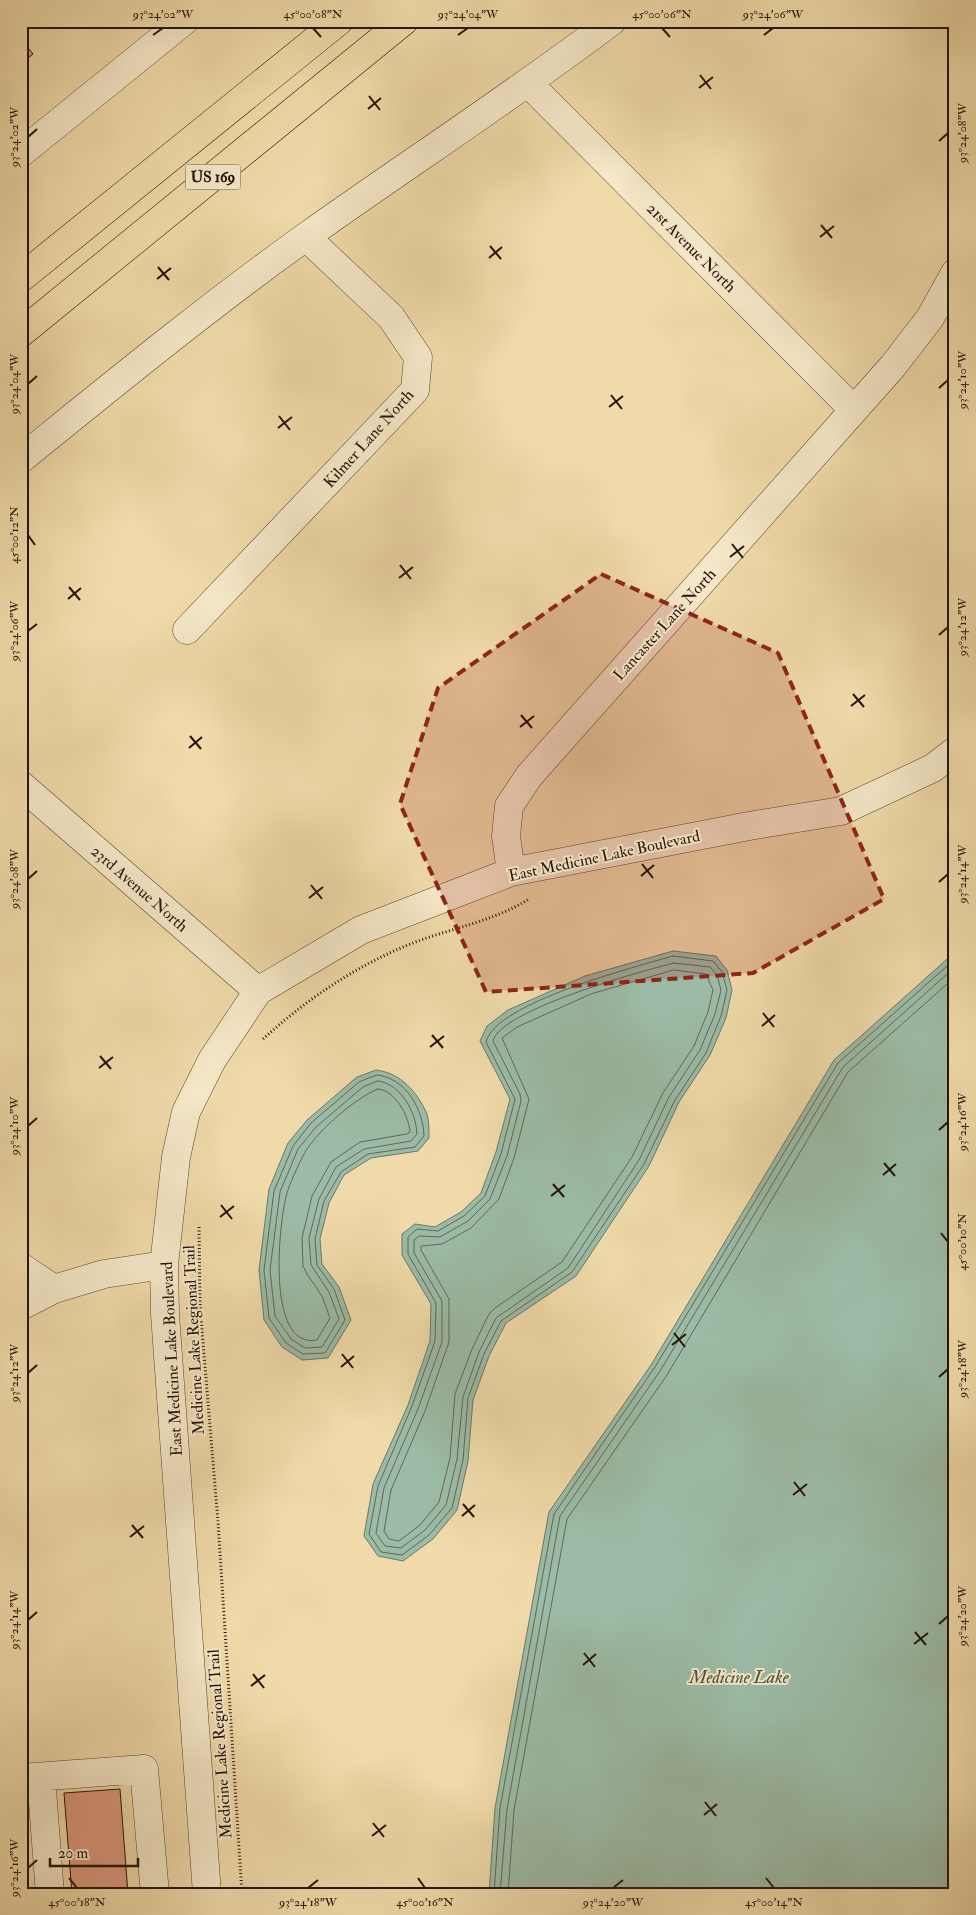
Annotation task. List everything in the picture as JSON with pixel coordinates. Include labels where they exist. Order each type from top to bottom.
[{"type":"highway","name":"US 169","points":[[21,278],[339,21]]},
{"type":"highway","name":"US 169","points":[[21,333],[404,21]]},
{"type":"street","points":[[21,153],[184,21]]},
{"type":"street","points":[[21,459],[166,342],[306,237],[529,84],[612,21]]},
{"type":"street","name":"21st Avenue North","points":[[529,84],[854,410]]},
{"type":"street","name":"Kilmer Lane North","points":[[187,630],[416,390],[418,357],[391,317],[306,237]]},
{"type":"street","name":"Lancaster Lane North","points":[[511,872],[506,836],[509,806],[529,776],[893,366],[930,318],[955,273]]},
{"type":"street","name":"East Medicine Lake Boulevard","points":[[207,1894],[165,1314],[164,1265],[176,1157],[186,1112],[212,1060],[258,991],[360,930],[511,872],[749,826],[841,811],[933,768],[955,750]]},
{"type":"street","name":"23rd Avenue North","points":[[21,785],[258,991]]},
{"type":"street","points":[[21,1306],[54,1289],[104,1274],[164,1265]]},
{"type":"street","points":[[21,1267],[54,1289]]},
{"type":"street","points":[[50,1894],[31,1778],[144,1769],[155,1894]]},
{"type":"path","points":[[258,1044],[294,1010],[355,970],[416,942],[523,903],[537,894]]},
{"type":"path","name":"Medicine Lake Regional Trail","points":[[199,1221],[200,1306],[218,1522],[242,1894]]},
{"type":"highlighted area","points":[[601,574],[778,653],[884,899],[753,973],[486,992],[400,804],[438,688]]},
{"type":"water","points":[[673,951],[716,956],[727,970],[732,990],[726,1018],[710,1055],[679,1102],[649,1166],[576,1276],[506,1323],[489,1356],[473,1400],[468,1461],[457,1510],[433,1539],[403,1561],[378,1556],[364,1536],[373,1484],[408,1405],[430,1341],[431,1304],[402,1255],[402,1234],[415,1224],[435,1227],[461,1212],[481,1193],[496,1152],[510,1099],[480,1041],[487,1026],[508,1010],[585,976]]},
{"type":"water","name":"Medicine Lake","points":[[955,952],[955,1894],[489,1894],[495,1808],[549,1512],[651,1365],[834,1060]]},
{"type":"water","points":[[376,1070],[393,1075],[413,1091],[427,1114],[429,1138],[418,1151],[371,1158],[344,1175],[329,1203],[320,1239],[322,1264],[339,1287],[351,1320],[328,1358],[302,1360],[282,1347],[264,1320],[259,1270],[269,1189],[288,1143],[307,1120],[357,1077]]},
{"type":"building","points":[[62,21],[78,21],[68,29]]},
{"type":"building","points":[[21,39],[33,54],[21,64]]},
{"type":"building","points":[[120,1789],[128,1894],[72,1894],[64,1793]]}]
